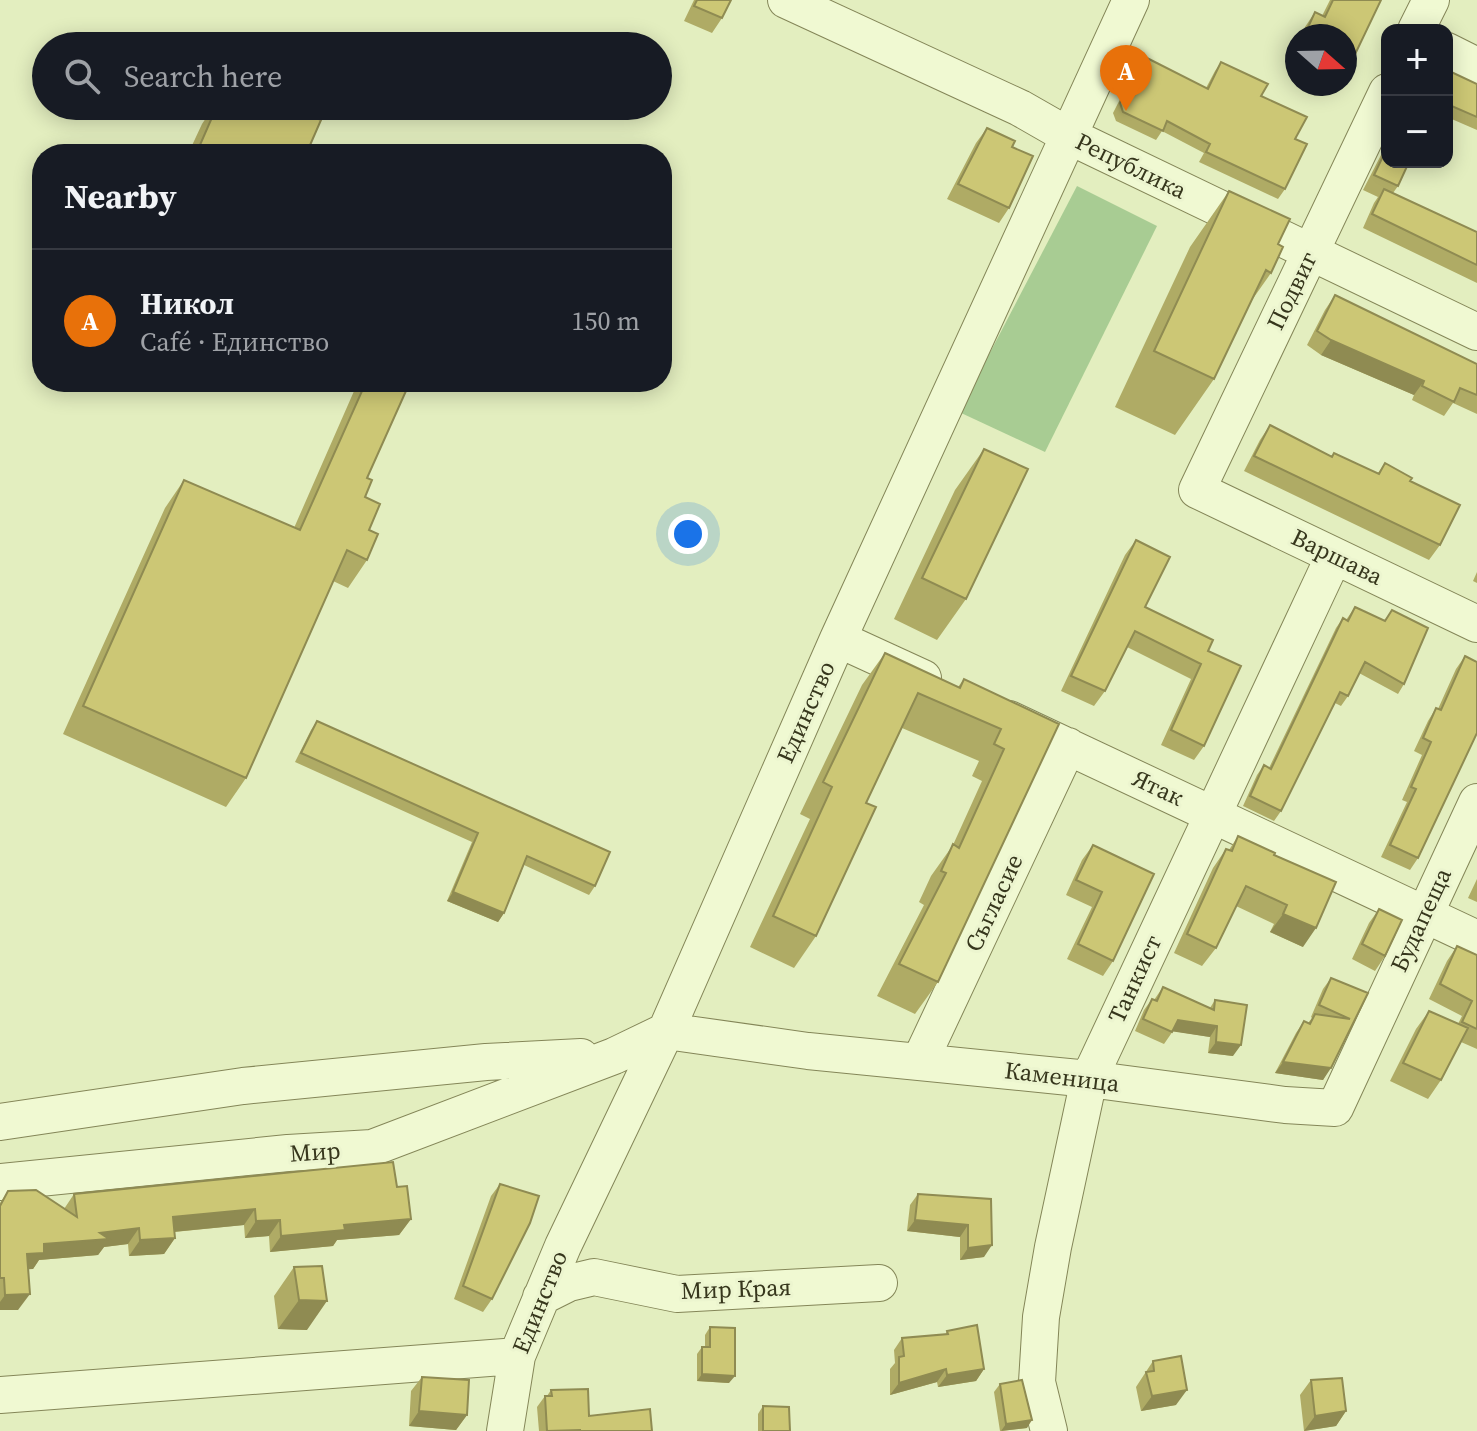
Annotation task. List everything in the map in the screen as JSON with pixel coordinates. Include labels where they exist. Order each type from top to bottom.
[{"type":"street","name":"Република","points":[[786,0],[1020,108],[1069,136],[1477,332]]},
{"type":"street","name":"Единство","points":[[505,1431],[517,1356],[563,1246],[666,1031],[838,639],[1131,0]]},
{"type":"street","points":[[1419,24],[1431,0]]},
{"type":"street","points":[[1453,54],[1477,66]]},
{"type":"street","name":"Подвиг","points":[[1197,490],[1385,96]]},
{"type":"street","name":"Варшава","points":[[1197,490],[1477,624]]},
{"type":"street","name":"Танкист","points":[[1049,1431],[1037,1382],[1041,1317],[1089,1079],[1334,556]]},
{"type":"street","name":"Ятак","points":[[838,639],[1477,939]]},
{"type":"street","name":"Съгласие","points":[[920,1061],[1068,746]]},
{"type":"street","name":"Будапеща","points":[[1387,996],[1477,802]]},
{"type":"street","name":"Каменица","points":[[666,1031],[808,1051],[1335,1108],[1387,996]]},
{"type":"street","name":"Мир","points":[[0,1182],[288,1153],[372,1148],[614,1056],[666,1031]]},
{"type":"street","name":"Мир","points":[[0,1122],[243,1086],[486,1062],[614,1056]]},
{"type":"street","points":[[563,1246],[577,1264],[594,1277]]},
{"type":"street","name":"Мир Края","points":[[541,1297],[569,1283],[594,1277],[677,1294],[879,1283]]},
{"type":"street","points":[[0,1395],[517,1356]]},
{"type":"green space","points":[[1077,186],[1157,226],[1045,452],[959,412]]},
{"type":"building","points":[[697,0],[731,0],[722,18],[694,6]]},
{"type":"building","points":[[1333,0],[1381,0],[1357,50],[1357,24],[1310,24],[1315,12],[1325,17]]},
{"type":"building","points":[[1143,56],[1208,89],[1221,62],[1268,84],[1261,96],[1307,117],[1295,139],[1307,144],[1285,189],[1206,152],[1210,144],[1167,121],[1163,131],[1123,112],[1120,103]]},
{"type":"building","points":[[1453,73],[1477,84],[1477,117],[1453,107]]},
{"type":"building","points":[[211,120],[321,120],[310,144],[200,144]]},
{"type":"building","points":[[987,128],[1015,141],[1012,147],[1033,156],[1009,208],[958,184]]},
{"type":"building","points":[[1381,160],[1381,168],[1406,168],[1398,186],[1374,175]]},
{"type":"building","points":[[1384,189],[1477,232],[1477,265],[1372,214]]},
{"type":"building","points":[[1229,191],[1290,219],[1278,244],[1283,247],[1271,273],[1266,270],[1214,379],[1154,351]]},
{"type":"building","points":[[1335,295],[1477,364],[1477,395],[1460,388],[1454,402],[1422,386],[1424,381],[1317,331]]},
{"type":"building","points":[[362,392],[406,392],[367,478],[372,480],[365,497],[380,504],[369,530],[378,534],[367,560],[347,550],[246,778],[83,706],[184,480],[300,530]]},
{"type":"building","points":[[1270,425],[1332,457],[1334,453],[1379,474],[1385,463],[1412,478],[1410,481],[1460,505],[1440,545],[1254,456]]},
{"type":"building","points":[[984,449],[1028,469],[966,599],[922,578]]},
{"type":"building","points":[[1136,540],[1170,557],[1145,607],[1213,640],[1208,651],[1241,666],[1204,746],[1171,730],[1201,664],[1135,631],[1105,691],[1071,676]]},
{"type":"building","points":[[1355,607],[1385,621],[1392,610],[1428,628],[1404,684],[1365,662],[1348,696],[1340,692],[1281,811],[1250,796],[1264,765],[1271,769],[1343,618],[1348,621]]},
{"type":"building","points":[[885,653],[960,688],[964,679],[1059,724],[938,982],[899,964],[946,873],[941,871],[953,844],[959,848],[1004,749],[994,744],[1001,729],[918,693],[866,803],[876,807],[816,936],[773,916],[832,787],[823,782]]},
{"type":"building","points":[[1465,656],[1477,662],[1477,733],[1418,858],[1390,845],[1416,789],[1411,787],[1431,742],[1423,738],[1436,708],[1441,710]]},
{"type":"building","points":[[317,721],[610,852],[595,886],[527,856],[504,913],[453,892],[478,833],[301,753]]},
{"type":"building","points":[[1238,836],[1336,882],[1316,928],[1283,914],[1287,905],[1246,886],[1216,948],[1187,934],[1226,849],[1232,851]]},
{"type":"building","points":[[1093,845],[1154,874],[1113,961],[1078,944],[1102,892],[1076,880]]},
{"type":"building","points":[[1379,909],[1402,920],[1385,956],[1362,944]]},
{"type":"building","points":[[1457,946],[1477,955],[1477,1029],[1462,1022],[1472,1001],[1440,984]]},
{"type":"building","points":[[1331,978],[1368,993],[1331,1068],[1283,1062],[1304,1021],[1310,1024],[1315,1014],[1350,1019],[1319,1005]]},
{"type":"building","points":[[1163,987],[1214,1010],[1215,1000],[1247,1005],[1241,1045],[1216,1042],[1217,1026],[1178,1020],[1172,1032],[1143,1019],[1152,999],[1157,1001]]},
{"type":"building","points":[[1429,1011],[1468,1028],[1441,1080],[1403,1063]]},
{"type":"building","points":[[393,1162],[397,1187],[407,1186],[411,1219],[344,1225],[345,1230],[281,1236],[280,1220],[256,1221],[255,1209],[173,1217],[175,1238],[140,1240],[139,1228],[100,1233],[109,1239],[44,1244],[44,1253],[27,1254],[30,1294],[5,1295],[4,1278],[0,1278],[0,1206],[8,1191],[36,1190],[77,1217],[74,1194]]},
{"type":"building","points":[[500,1184],[539,1196],[530,1223],[492,1299],[463,1286]]},
{"type":"building","points":[[918,1194],[991,1199],[992,1245],[968,1248],[968,1225],[915,1220]]},
{"type":"building","points":[[322,1266],[327,1301],[299,1300],[294,1267]]},
{"type":"building","points":[[977,1325],[984,1369],[947,1375],[946,1369],[899,1383],[899,1357],[904,1356],[902,1338],[948,1334],[947,1331]]},
{"type":"building","points":[[710,1327],[735,1328],[735,1376],[702,1374],[702,1347],[710,1347]]},
{"type":"building","points":[[1181,1356],[1187,1390],[1152,1396],[1146,1372],[1154,1371],[1153,1361]]},
{"type":"building","points":[[422,1377],[469,1380],[467,1415],[419,1411]]},
{"type":"building","points":[[1342,1378],[1346,1411],[1315,1416],[1311,1380]]},
{"type":"building","points":[[1022,1380],[1032,1420],[1006,1424],[1000,1384]]},
{"type":"building","points":[[588,1389],[589,1416],[650,1409],[652,1431],[547,1431],[545,1396],[552,1396],[551,1390]]},
{"type":"building","points":[[763,1406],[789,1407],[790,1431],[763,1431]]},
{"type":"place","name":"Никол","points":[[1126,111]]}]
